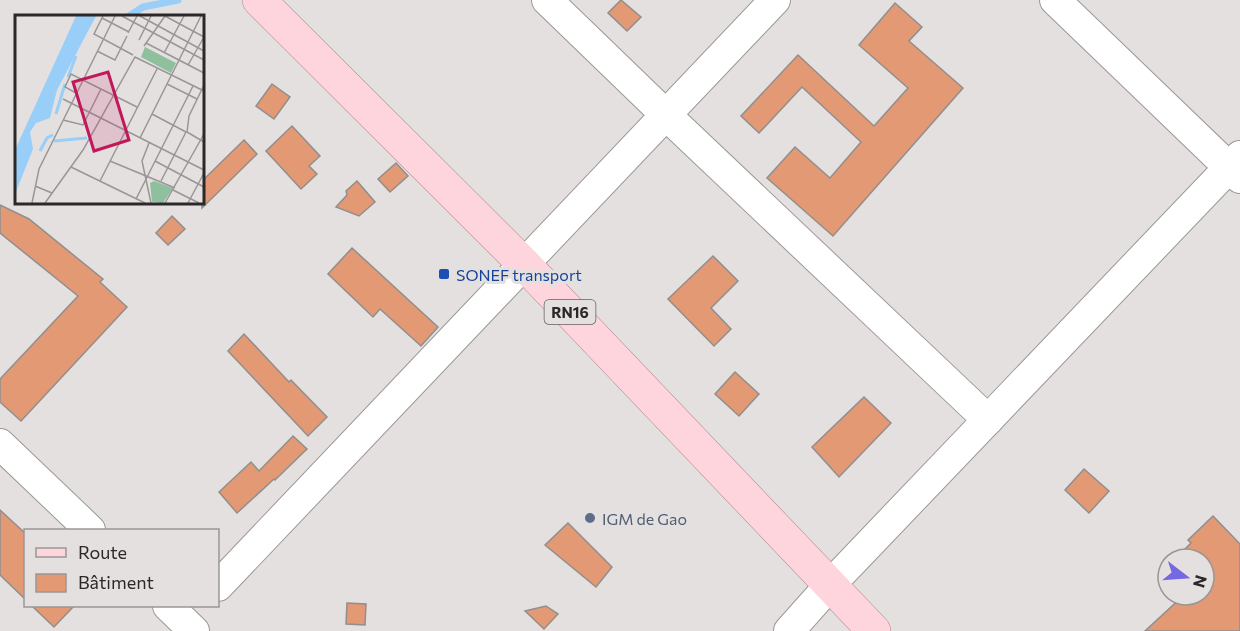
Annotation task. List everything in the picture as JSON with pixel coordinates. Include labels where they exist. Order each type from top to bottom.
[{"type":"main road","name":"RN16","points":[[259,0],[524,264],[874,631]]},
{"type":"street","points":[[548,0],[988,420]]},
{"type":"street","points":[[219,585],[775,0]]},
{"type":"street","points":[[789,631],[988,420],[1236,167],[1055,0]]},
{"type":"street","points":[[0,444],[88,529]]},
{"type":"building","points":[[621,0],[641,17],[627,31],[608,13]]},
{"type":"building","points":[[895,3],[922,27],[909,41],[963,88],[833,236],[767,178],[795,147],[830,178],[861,142],[802,87],[759,133],[741,116],[798,55],[874,126],[908,88],[859,45]]},
{"type":"building","points":[[272,84],[290,97],[274,119],[256,106]]},
{"type":"building","points":[[292,126],[320,156],[309,166],[317,174],[301,189],[266,151]]},
{"type":"building","points":[[244,140],[257,154],[202,208],[204,179]]},
{"type":"building","points":[[396,163],[408,176],[390,192],[378,179]]},
{"type":"building","points":[[357,181],[375,202],[359,216],[336,207],[347,195],[346,191]]},
{"type":"building","points":[[0,205],[29,219],[103,279],[100,282],[127,307],[21,421],[0,402],[0,379],[78,296],[0,233]]},
{"type":"building","points":[[172,216],[185,229],[168,245],[156,233]]},
{"type":"building","points":[[352,248],[438,327],[421,346],[380,309],[373,317],[328,274]]},
{"type":"building","points":[[713,256],[738,281],[711,308],[731,329],[714,346],[668,299]]},
{"type":"building","points":[[244,334],[289,382],[291,380],[327,417],[308,436],[228,351]]},
{"type":"building","points":[[735,372],[759,394],[739,416],[715,394]]},
{"type":"building","points":[[864,397],[891,423],[839,477],[812,447]]},
{"type":"building","points":[[293,436],[307,449],[237,513],[219,492],[251,462],[259,471]]},
{"type":"building","points":[[1084,469],[1109,491],[1089,513],[1065,490]]},
{"type":"building","points":[[0,510],[24,532],[24,598],[0,575]]},
{"type":"building","points":[[1213,516],[1240,544],[1240,631],[1145,631],[1171,607],[1216,607],[1216,547],[1187,547],[1191,543],[1188,540]]},
{"type":"building","points":[[568,523],[612,567],[596,587],[545,545]]},
{"type":"building","points":[[347,603],[366,604],[365,625],[346,624]]},
{"type":"building","points":[[546,606],[558,614],[544,629],[525,611]]},
{"type":"building","points":[[33,607],[73,607],[54,627]]},
{"type":"waterway","points":[[131,15],[143,7],[178,0]]},
{"type":"place","name":"SONEF transport","points":[[444,274]]},
{"type":"place","name":"IGM de Gao","points":[[590,518]]}]
